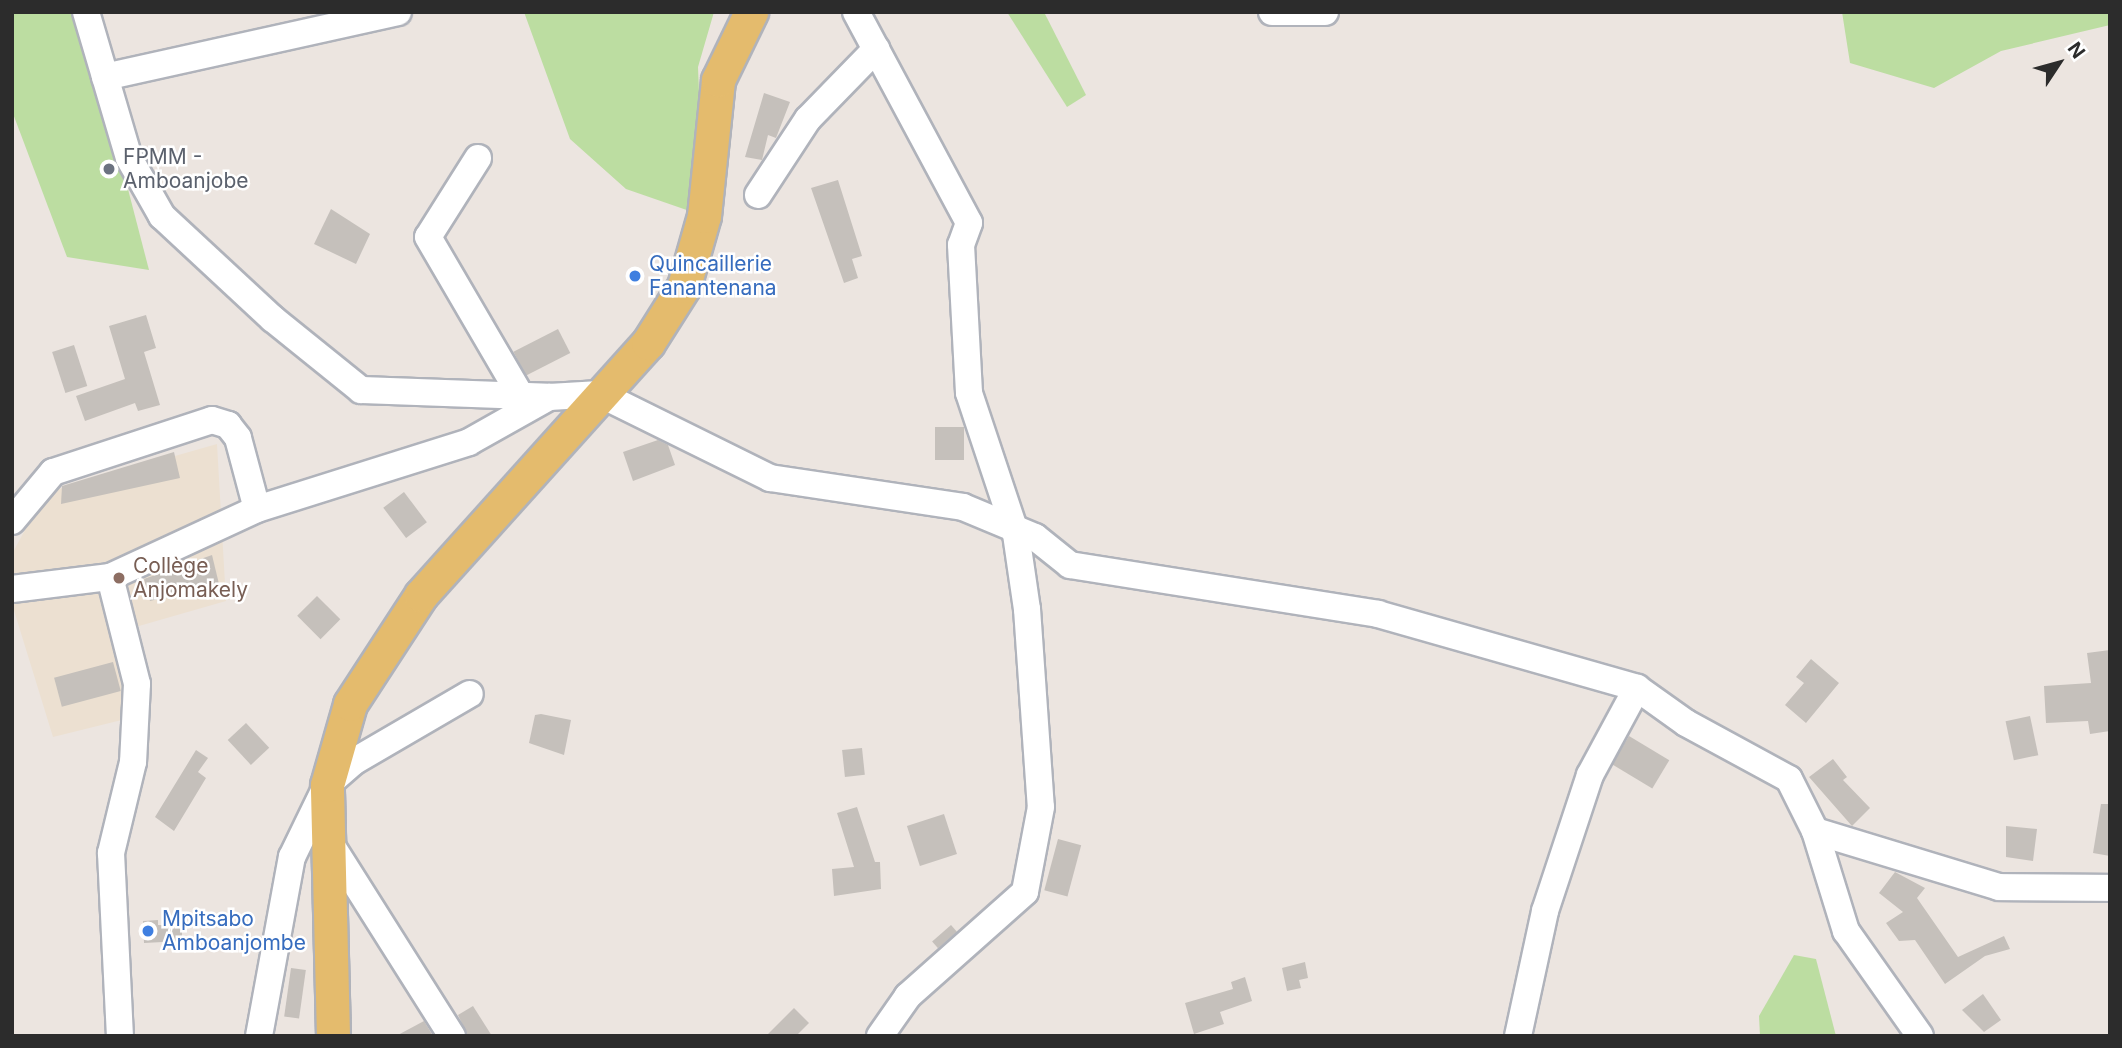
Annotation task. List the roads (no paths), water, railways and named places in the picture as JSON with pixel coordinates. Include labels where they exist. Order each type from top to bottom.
[{"type":"main road","points":[[333,1036],[327,785],[350,705],[378,653],[455,555],[648,343],[684,286],[704,216],[718,80],[751,12]]},
{"type":"street","points":[[86,12],[129,158],[162,216],[273,319],[360,390],[519,393],[549,397],[600,394],[770,478],[963,507],[1016,534],[1035,537],[1070,565],[1378,614],[1636,688],[1686,723],[1789,779],[1815,831],[1846,931],[1920,1036]]},
{"type":"street","points":[[105,77],[398,12]]},
{"type":"street","points":[[856,12],[969,223],[961,245],[968,393],[1016,534],[1027,609],[1041,807],[1025,892],[908,996],[880,1036]]},
{"type":"street","points":[[1272,12],[1325,12]]},
{"type":"street","points":[[758,195],[808,118],[876,49]]},
{"type":"street","points":[[478,158],[428,237],[519,393]]},
{"type":"street","points":[[12,589],[110,577],[257,509],[469,442],[549,397]]},
{"type":"street","points":[[12,521],[53,472],[212,420],[228,425],[238,438],[257,509]]},
{"type":"street","points":[[110,577],[137,684],[133,762],[111,853],[120,1036]]},
{"type":"street","points":[[1518,1036],[1545,911],[1590,775],[1636,688]]},
{"type":"street","points":[[259,1036],[292,857],[327,785],[353,761],[470,694]]},
{"type":"street","points":[[1815,831],[1999,887],[2110,888]]},
{"type":"street","points":[[328,840],[452,1036]]},
{"type":"place","name":"FPMM - Amboanjobe","points":[[109,169]]},
{"type":"place","name":"Quincaillerie Fanantenana","points":[[635,276]]},
{"type":"place","name":"Collège Anjomakely","points":[[119,578]]},
{"type":"place","name":"Mpitsabo Amboanjombe","points":[[148,931]]}]
